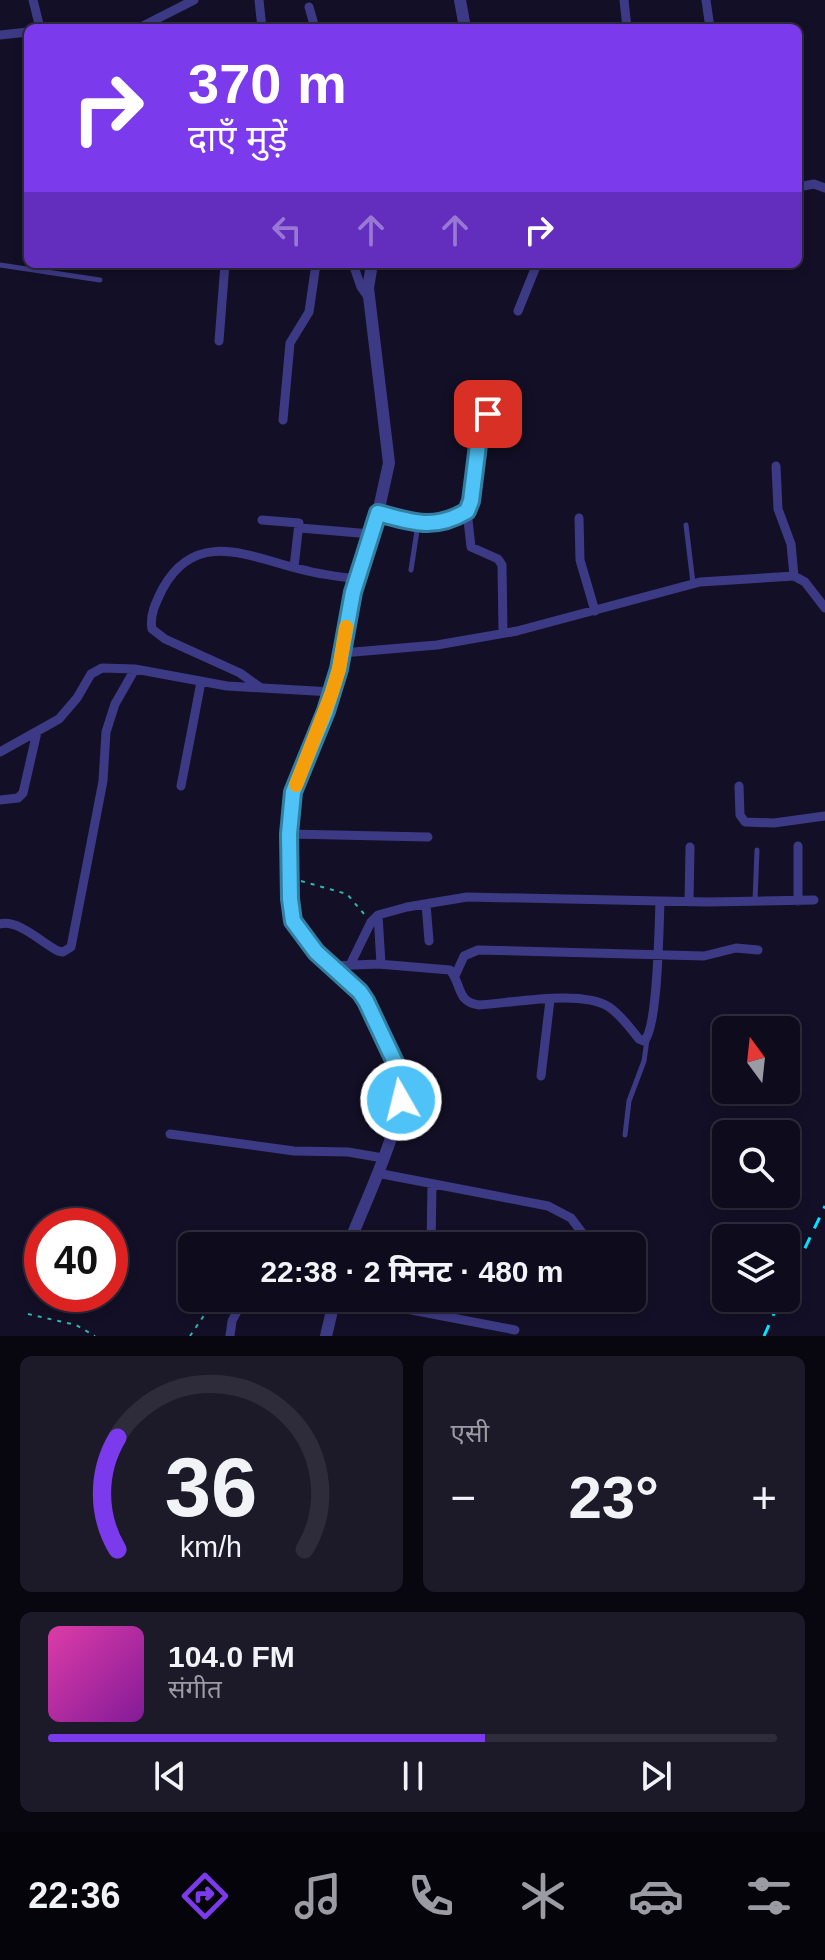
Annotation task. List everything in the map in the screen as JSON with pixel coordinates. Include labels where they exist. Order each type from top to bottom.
[{"type":"street","points":[[33,0],[39,24]]},
{"type":"street","points":[[147,24],[194,0]]},
{"type":"street","points":[[259,0],[262,24]]},
{"type":"street","points":[[460,0],[464,24]]},
{"type":"street","points":[[624,0],[627,24]]},
{"type":"street","points":[[706,0],[709,24]]},
{"type":"street","points":[[309,7],[314,24]]},
{"type":"street","points":[[0,35],[24,32]]},
{"type":"street","points":[[802,186],[814,184],[825,188]]},
{"type":"street","points":[[219,341],[225,268]]},
{"type":"street","points":[[283,420],[290,343],[309,312],[315,268]]},
{"type":"street","points":[[354,268],[369,299]]},
{"type":"street","points":[[354,1232],[395,1126],[401,1100],[400,1073],[366,1001],[308,943],[293,921],[289,834],[293,792],[332,692],[357,579],[378,513],[389,463],[369,299],[371,268]]},
{"type":"street","points":[[518,311],[535,268]]},
{"type":"street","points":[[503,633],[503,567],[498,559],[471,547],[467,511],[482,417],[492,414],[515,416]]},
{"type":"street","points":[[776,466],[778,509],[791,544],[794,576]]},
{"type":"street","points":[[378,513],[418,524],[435,523],[467,511]]},
{"type":"street","points":[[579,518],[580,560],[595,611]]},
{"type":"street","points":[[262,520],[296,522],[300,528],[294,567]]},
{"type":"street","points":[[300,528],[371,534]]},
{"type":"street","points":[[261,688],[240,673],[156,634],[150,619],[166,583],[191,557],[203,552],[229,552],[307,571],[357,579]]},
{"type":"street","points":[[342,653],[437,645],[503,633],[693,583],[794,576],[805,582],[822,602]]},
{"type":"street","points":[[0,752],[37,732],[69,709],[94,671],[112,667],[201,682],[332,692]]},
{"type":"street","points":[[0,924],[7,922],[16,925],[58,951],[63,952],[71,947],[103,781],[106,732],[115,704],[135,669]]},
{"type":"street","points":[[181,786],[201,682]]},
{"type":"street","points":[[0,800],[18,798],[23,793],[37,732]]},
{"type":"street","points":[[739,786],[739,810],[745,822],[774,823],[825,816]]},
{"type":"street","points":[[289,834],[428,837]]},
{"type":"street","points":[[798,846],[798,901]]},
{"type":"street","points":[[689,902],[690,847]]},
{"type":"street","points":[[350,965],[375,919],[426,904],[493,896],[689,902],[814,900]]},
{"type":"street","points":[[331,966],[381,964],[448,970],[455,976],[459,993],[471,1004],[581,998],[605,1005],[639,1039],[647,1039],[654,1009],[660,901]]},
{"type":"street","points":[[426,904],[429,941]]},
{"type":"street","points":[[375,919],[381,964]]},
{"type":"street","points":[[455,976],[464,956],[472,950],[710,955],[742,947],[758,950]]},
{"type":"street","points":[[541,1076],[550,1000]]},
{"type":"street","points":[[170,1134],[265,1148],[348,1152],[383,1158]]},
{"type":"street","points":[[377,1173],[548,1206],[571,1218],[582,1232]]},
{"type":"street","points":[[431,1232],[432,1185]]},
{"type":"street","points":[[230,1336],[237,1312]]},
{"type":"street","points":[[326,1336],[331,1312]]},
{"type":"street","points":[[422,1312],[515,1330]]},
{"type":"lane","points":[[0,265],[24,267]]},
{"type":"lane","points":[[34,268],[100,280]]},
{"type":"lane","points":[[411,570],[418,524]]},
{"type":"lane","points":[[686,525],[693,583]]},
{"type":"lane","points":[[755,902],[757,850]]},
{"type":"lane","points":[[625,1135],[629,1101],[644,1061],[647,1039]]},
{"type":"path","points":[[289,878],[347,894],[375,919]]},
{"type":"path","points":[[190,1336],[206,1312]]},
{"type":"path","points":[[28,1314],[76,1325],[95,1336]]},
{"type":"railway","points":[[800,1259],[825,1206]]},
{"type":"railway","points":[[764,1336],[775,1312]]},
{"type":"slow traffic","points":[[296,785],[326,711],[339,669],[346,627]]},
{"type":"route","points":[[401,1100],[403,1085],[400,1073],[366,1001],[316,952],[293,921],[288,866],[293,792],[326,711],[339,669],[353,592],[378,513],[418,524],[435,523],[467,511],[471,501],[481,421],[488,414]]}]
